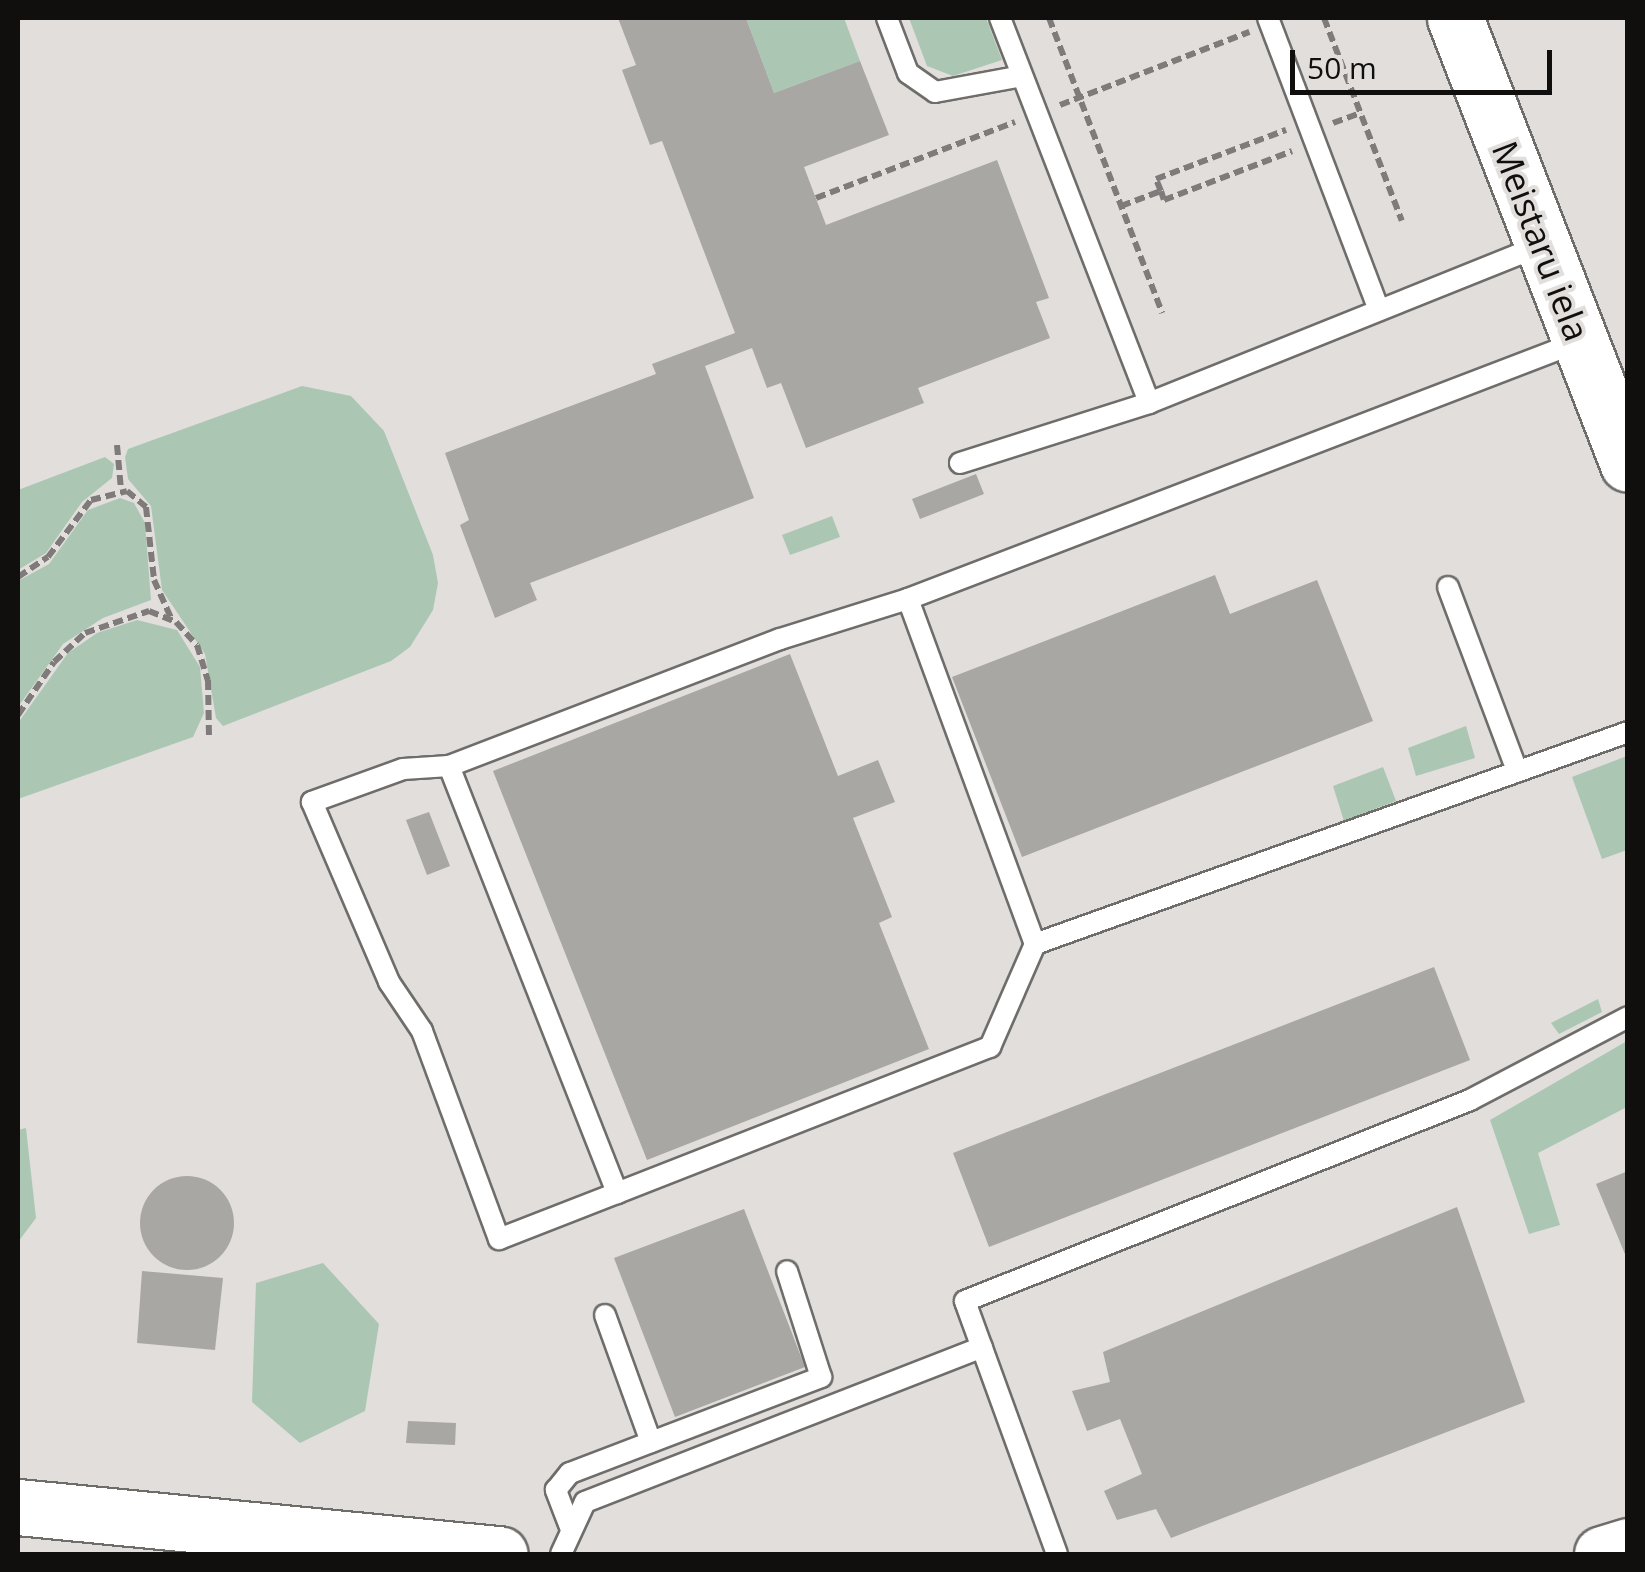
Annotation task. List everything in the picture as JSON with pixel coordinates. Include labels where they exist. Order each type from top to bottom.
[{"type":"street","name":"Meistaru iela","points":[[1455,18],[1628,464]]},
{"type":"street","points":[[18,1507],[469,1553]]},
{"type":"street","points":[[1602,1554],[1628,1546]]},
{"type":"lane","points":[[887,18],[908,73],[935,92],[1022,76]]},
{"type":"lane","points":[[1000,18],[1149,402]]},
{"type":"lane","points":[[1268,18],[1379,310]]},
{"type":"lane","points":[[960,463],[1149,402],[1543,245]]},
{"type":"lane","points":[[908,599],[1035,944],[990,1048],[499,1239],[422,1031],[389,982],[312,802],[403,769],[449,766],[780,639],[908,599],[1580,341]]},
{"type":"lane","points":[[1448,587],[1516,772]]},
{"type":"lane","points":[[1035,944],[1628,732]]},
{"type":"lane","points":[[449,766],[617,1193]]},
{"type":"lane","points":[[1057,1554],[965,1301],[1470,1100],[1628,1017]]},
{"type":"lane","points":[[570,1527],[556,1490],[570,1473],[821,1377],[787,1271]]},
{"type":"lane","points":[[605,1315],[650,1442]]},
{"type":"lane","points":[[561,1554],[570,1527],[586,1502],[982,1347]]},
{"type":"path","points":[[1048,18],[1162,313]]},
{"type":"path","points":[[1324,18],[1402,221]]},
{"type":"path","points":[[1311,132],[1360,113]]},
{"type":"path","points":[[1289,129],[1297,149],[1164,200],[1160,191],[1156,180],[1289,129]]},
{"type":"path","points":[[1120,206],[1160,191]]},
{"type":"path","points":[[117,444],[121,490],[146,508],[154,580],[163,608],[206,664],[208,738]]},
{"type":"path","points":[[18,576],[48,557],[90,500],[121,490]]},
{"type":"path","points":[[18,714],[54,662],[85,633],[149,611],[176,622]]},
{"type":"green space","points":[[746,18],[844,18],[860,61],[774,93]]},
{"type":"green space","points":[[909,18],[986,18],[1002,60],[953,76],[927,66]]},
{"type":"green space","points":[[302,386],[351,396],[384,431],[433,555],[438,583],[433,610],[410,647],[391,661],[223,726],[216,718],[205,654],[162,590],[151,506],[128,479],[125,457],[128,449]]},
{"type":"green space","points":[[105,457],[114,464],[112,478],[82,502],[46,553],[18,570],[18,490]]},
{"type":"green space","points":[[120,498],[134,503],[145,523],[151,600],[103,618],[63,644],[18,707],[18,581],[49,564],[88,510]]},
{"type":"green space","points":[[832,516],[840,537],[790,555],[782,535]]},
{"type":"green space","points":[[137,620],[177,630],[200,667],[204,713],[193,737],[18,799],[18,723],[68,653],[97,633]]},
{"type":"green space","points":[[1466,726],[1475,758],[1416,776],[1408,748]]},
{"type":"green space","points":[[1627,756],[1627,850],[1602,859],[1572,777]]},
{"type":"green space","points":[[1383,767],[1396,801],[1344,821],[1333,786]]},
{"type":"green space","points":[[1598,999],[1602,1012],[1559,1034],[1551,1023]]},
{"type":"green space","points":[[1627,1041],[1627,1107],[1538,1153],[1560,1225],[1529,1234],[1490,1120]]},
{"type":"green space","points":[[26,1128],[36,1218],[18,1242],[18,1130]]},
{"type":"green space","points":[[323,1263],[379,1324],[365,1411],[300,1443],[252,1402],[256,1283]]},
{"type":"building","points":[[618,18],[746,18],[774,93],[860,61],[889,135],[804,167],[826,225],[997,160],[1049,298],[1036,302],[1050,338],[918,388],[924,403],[806,448],[781,383],[767,388],[752,348],[705,366],[754,498],[530,583],[537,600],[495,618],[460,525],[469,520],[445,453],[656,374],[652,364],[735,333],[662,141],[650,145],[622,70],[636,65]]},
{"type":"building","points":[[976,474],[984,494],[920,519],[912,499]]},
{"type":"building","points":[[1215,575],[1230,614],[1317,580],[1373,721],[1022,857],[952,677]]},
{"type":"building","points":[[790,654],[838,776],[878,760],[895,802],[853,818],[892,917],[879,923],[929,1049],[647,1160],[493,771]]},
{"type":"building","points":[[429,812],[450,866],[427,875],[406,820]]},
{"type":"building","points":[[1434,967],[1470,1060],[989,1247],[953,1153]]},
{"type":"building","points":[[1628,1171],[1628,1259],[1627,1259],[1596,1184]]},
{"type":"building","points":[[187,1176],[205,1180],[220,1190],[230,1205],[234,1223],[230,1241],[220,1256],[205,1266],[187,1270],[169,1266],[154,1256],[144,1241],[140,1223],[144,1205],[154,1190],[169,1180]]},
{"type":"building","points":[[1457,1207],[1525,1402],[1171,1538],[1156,1509],[1117,1520],[1104,1491],[1142,1474],[1120,1419],[1087,1431],[1072,1391],[1110,1382],[1103,1352]]},
{"type":"building","points":[[744,1209],[805,1367],[675,1417],[614,1258]]},
{"type":"building","points":[[142,1271],[223,1278],[215,1350],[137,1343]]},
{"type":"building","points":[[408,1421],[456,1423],[455,1445],[406,1443]]}]
